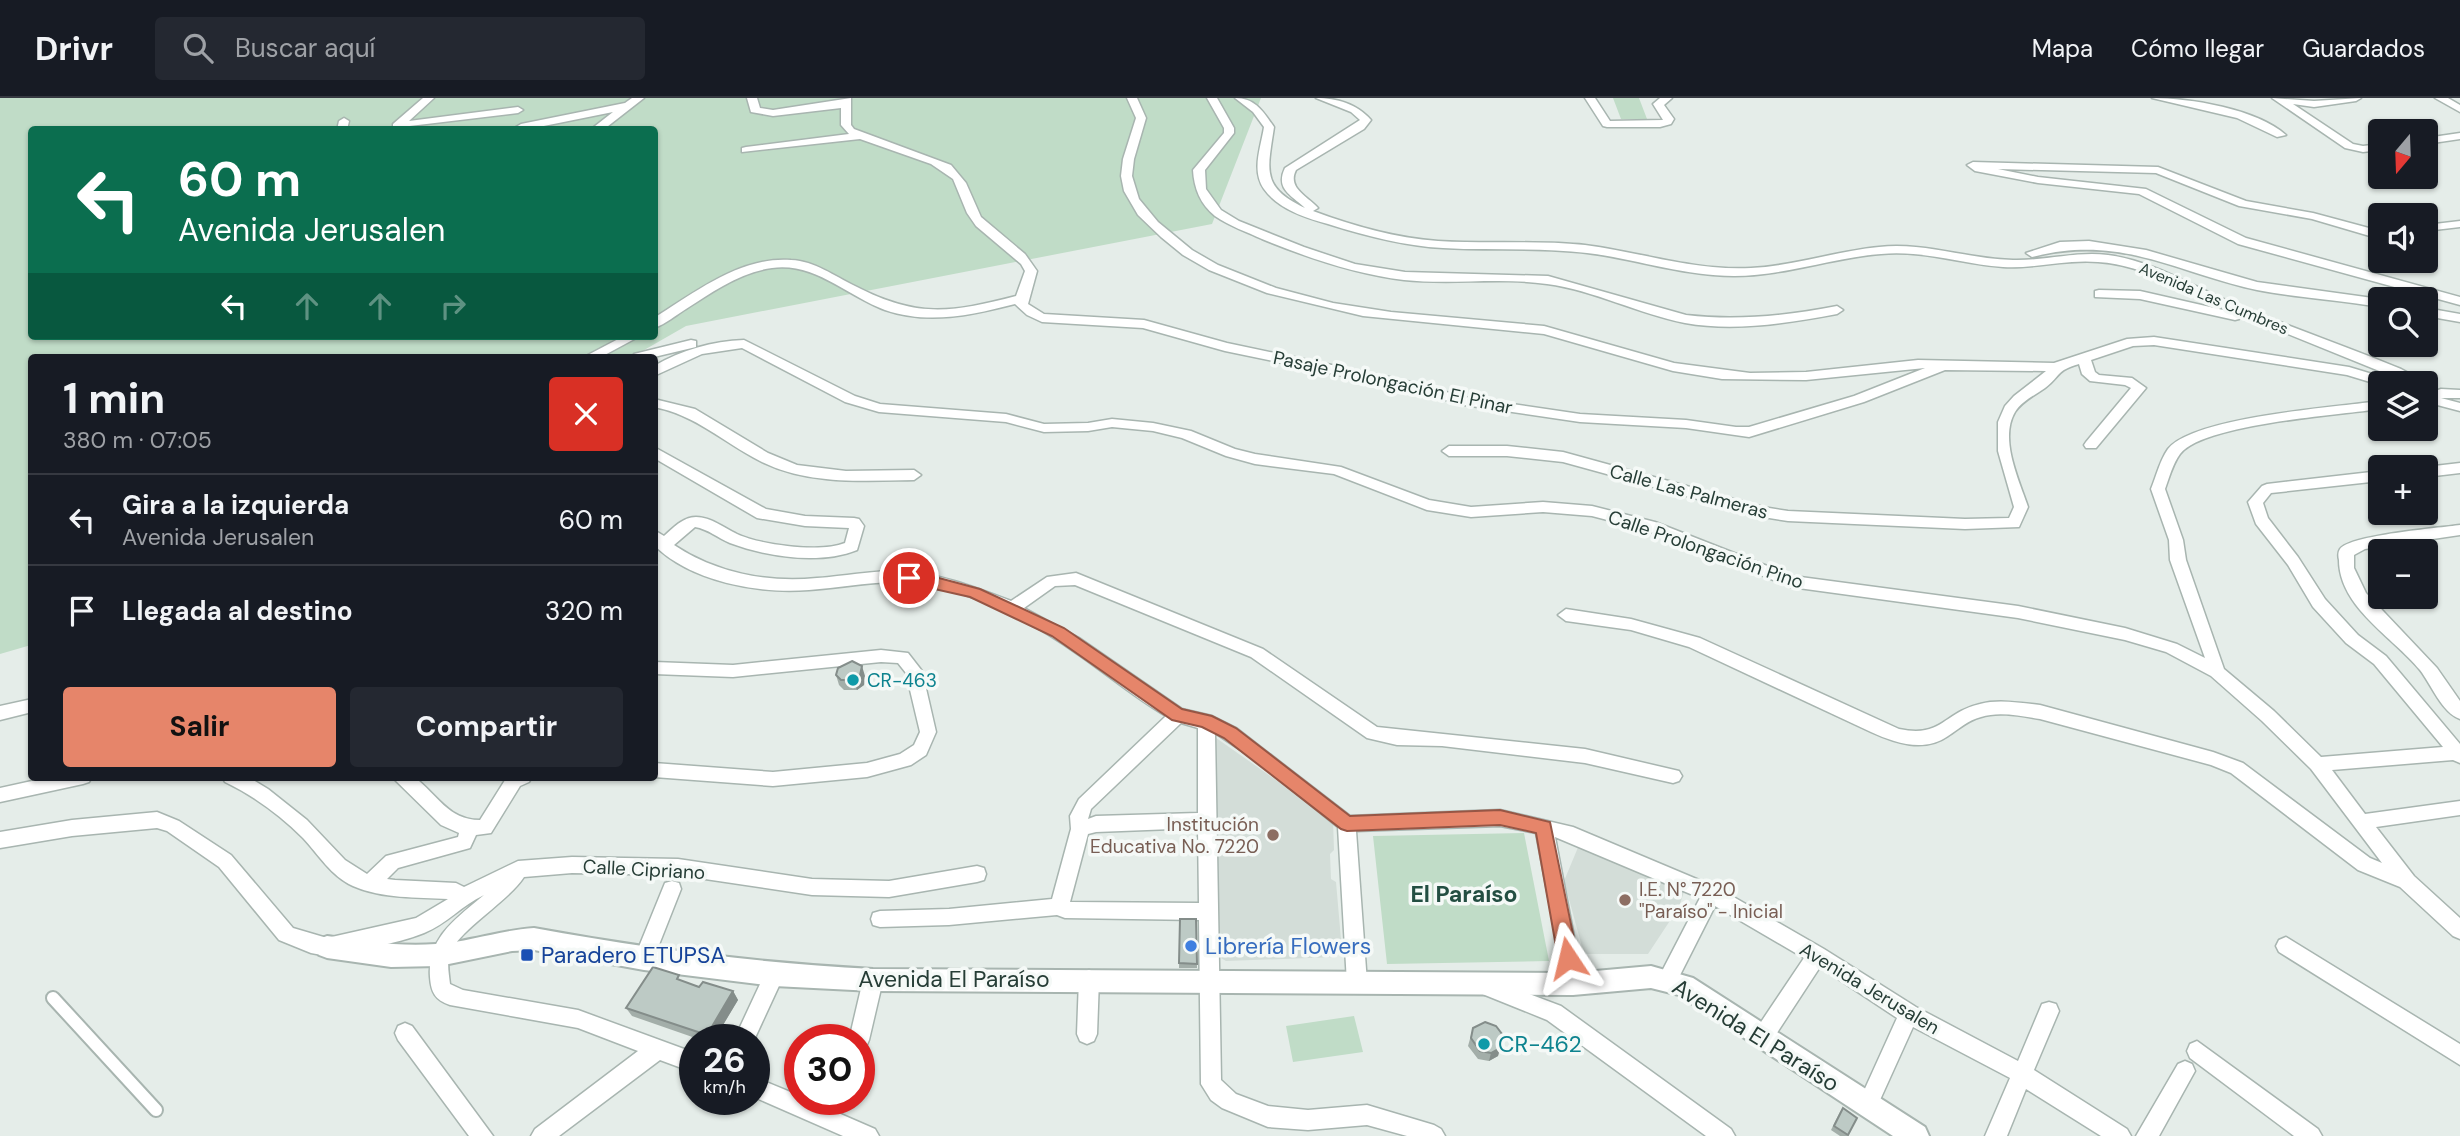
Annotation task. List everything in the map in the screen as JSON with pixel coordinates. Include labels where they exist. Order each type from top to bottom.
[{"type":"street","points":[[397,126],[429,98]]},
{"type":"street","points":[[600,126],[639,98]]},
{"type":"street","points":[[658,321],[708,290],[774,262],[799,263],[811,267],[882,305],[916,315],[937,316],[971,312],[1020,299],[1031,271],[1026,260],[981,225],[971,213],[958,177],[944,165],[850,131],[846,125],[846,101],[773,113],[755,110],[752,98]]},
{"type":"street","points":[[1132,98],[1141,118],[1127,162],[1128,185],[1137,204],[1157,228],[1182,250],[1214,268],[1329,306],[1390,316],[1544,330],[1689,371],[1746,379],[1805,377],[1919,364],[2055,367],[2132,342],[2154,341],[2349,371],[2368,377]]},
{"type":"street","points":[[1212,98],[1229,132],[1199,170],[1200,189],[1217,212],[1235,223],[1300,250],[1353,267],[1405,276],[1548,280],[1675,317],[1709,323],[1780,321],[1837,310]]},
{"type":"street","name":"Avenida Las Cumbres","points":[[1240,98],[1257,110],[1269,127],[1261,173],[1279,199],[1307,214],[1381,236],[1424,243],[1546,245],[1586,249],[1711,272],[1754,272],[1807,265],[1875,250],[1915,250],[2015,264],[2084,256],[2123,261],[2395,371]]},
{"type":"street","points":[[1321,98],[1355,110],[1366,120],[1360,127],[1291,168],[1286,178],[1288,187],[1331,221]]},
{"type":"street","points":[[1590,98],[1605,122],[1614,125],[1667,122],[1669,119],[1663,100]]},
{"type":"street","points":[[2157,98],[2240,115],[2281,135]]},
{"type":"street","points":[[2278,98],[2314,104],[2356,98]]},
{"type":"street","points":[[2278,98],[2356,149],[2368,148]]},
{"type":"street","points":[[2440,98],[2460,109]]},
{"type":"street","points":[[405,126],[518,104],[521,126]]},
{"type":"street","points":[[531,126],[626,106]]},
{"type":"street","points":[[746,150],[862,136]]},
{"type":"street","points":[[2438,139],[2460,136]]},
{"type":"street","points":[[2368,231],[2297,213],[2243,204],[2158,170],[1973,165],[1986,172],[2038,180],[2142,191],[2242,241],[2460,301]]},
{"type":"street","points":[[2438,226],[2460,223]]},
{"type":"street","points":[[2015,264],[2034,252],[2054,247],[2092,245],[2151,254],[2223,279],[2260,287],[2368,300]]},
{"type":"street","points":[[2099,294],[2147,296],[2282,327]]},
{"type":"street","name":"Pasaje Prolongación El Pinar","points":[[1020,299],[1021,307],[1042,318],[1144,324],[1225,347],[1403,384],[1464,401],[1580,418],[1686,424],[1736,432],[1749,432],[1859,399],[1943,366]]},
{"type":"street","points":[[2438,314],[2460,318]]},
{"type":"street","points":[[651,354],[711,339],[744,344]]},
{"type":"street","points":[[597,354],[626,340]]},
{"type":"street","points":[[658,370],[688,353],[726,344],[744,344]]},
{"type":"street","name":"Calle Prolongación Pino","points":[[744,344],[766,353],[850,399],[879,408],[1006,418],[1044,428],[1088,427],[1112,423],[1153,427],[1186,434],[1231,453],[1255,459],[1336,470],[1427,505],[1471,512],[1543,507],[1592,511],[1650,527],[1791,581],[2018,612],[2125,634],[2171,648],[2217,672],[2268,716],[2317,764],[2407,882],[2460,930]]},
{"type":"street","points":[[2084,359],[2089,375],[2095,379],[2128,380],[2139,388],[2091,445]]},
{"type":"street","name":"Calle Las Palmeras","points":[[1449,451],[1507,451],[1563,457],[1763,512],[1788,516],[1965,524],[2014,523],[2021,507],[2008,467],[2003,435],[2009,411],[2016,401],[2051,376],[2055,367]]},
{"type":"street","points":[[2438,395],[2460,394]]},
{"type":"street","points":[[2438,398],[2460,407]]},
{"type":"street","points":[[658,404],[690,410],[780,465],[823,475],[914,475]]},
{"type":"street","points":[[2217,672],[2178,560],[2176,540],[2158,489],[2173,452],[2188,439],[2222,427],[2368,407]]},
{"type":"street","points":[[658,454],[762,514],[805,521],[854,523],[857,526],[852,547],[846,550],[786,551],[733,538],[697,522],[659,540],[696,566],[744,580],[802,585],[893,577],[924,579],[975,593],[1058,632],[1178,715],[1206,720],[1230,733],[1347,824],[1357,983]]},
{"type":"street","points":[[2438,471],[2460,468]]},
{"type":"street","points":[[2368,477],[2267,489],[2255,502],[2261,520],[2293,561],[2319,603],[2352,639],[2380,660],[2459,755]]},
{"type":"street","points":[[2460,530],[2362,544],[2346,552],[2344,566],[2365,605],[2423,662],[2448,701],[2460,712]]},
{"type":"street","points":[[1011,609],[1052,581],[1076,579],[1257,653],[1373,733],[1397,738],[1442,738],[1585,756],[1673,776]]},
{"type":"street","points":[[1566,615],[1624,622],[1684,639],[1733,659],[1786,688],[1907,738],[1933,739],[1971,713],[2014,708],[2040,712],[2213,759],[2237,768],[2364,864],[2407,882]]},
{"type":"street","points":[[658,668],[733,671],[881,656],[902,657],[914,671],[928,732],[920,750],[905,760],[867,770],[773,779],[658,770]]},
{"type":"street","points":[[0,713],[28,706]]},
{"type":"street","points":[[1059,907],[1080,829],[1079,816],[1085,804],[1178,715]]},
{"type":"street","points":[[1206,720],[1211,1084],[1218,1094],[1251,1110],[1285,1119],[1309,1120],[1336,1115],[1366,1115],[1401,1123],[1434,1136]]},
{"type":"street","points":[[2317,764],[2459,755]]},
{"type":"street","points":[[0,795],[64,781]]},
{"type":"street","points":[[242,781],[299,824],[338,866],[359,879],[371,883],[456,891],[461,897]]},
{"type":"street","points":[[405,781],[453,825],[470,829],[485,828],[514,781]]},
{"type":"street","points":[[2361,822],[2460,808]]},
{"type":"street","name":"Avenida Jerusalen","points":[[1347,824],[1500,818],[1567,832],[1711,894],[1817,955],[1909,1014],[2022,1074],[2120,1136]]},
{"type":"street","name":"Avenida El Paraíso","points":[[0,840],[72,828],[157,820],[173,826],[225,861],[286,934],[311,944],[391,956],[439,955],[512,940],[534,939],[645,960],[774,975],[873,980],[1089,979],[1573,984],[1651,977],[1668,979],[1685,986],[1916,1136]]},
{"type":"street","points":[[1080,829],[1096,824],[1208,820]]},
{"type":"street","points":[[1544,827],[1573,984]]},
{"type":"street","points":[[371,883],[392,862],[464,844],[470,829]]},
{"type":"street","name":"Calle Cipriano","points":[[327,947],[420,926],[453,907],[461,897],[518,869],[572,865],[678,867],[813,887],[889,889],[977,874]]},
{"type":"street","points":[[518,869],[511,881],[485,908],[454,934],[439,955],[440,988],[450,996],[578,1019],[679,1056]]},
{"type":"street","points":[[645,960],[673,889]]},
{"type":"street","points":[[1668,979],[1711,894]]},
{"type":"street","points":[[880,919],[949,917],[1059,907],[1065,910],[1210,912]]},
{"type":"street","points":[[2286,946],[2460,1055]]},
{"type":"street","points":[[1762,1038],[1817,955]]},
{"type":"street","points":[[751,1024],[774,975]]},
{"type":"street","points":[[1087,1034],[1089,979]]},
{"type":"street","points":[[863,1024],[873,980]]},
{"type":"street","points":[[1478,983],[1554,1013],[1724,1136]]},
{"type":"street","points":[[52,998],[156,1110]]},
{"type":"street","points":[[1996,1136],[2049,1011]]},
{"type":"street","points":[[1868,1104],[1909,1014]]},
{"type":"street","points":[[405,1033],[482,1136]]},
{"type":"street","points":[[542,1136],[659,1048]]},
{"type":"street","points":[[2197,1051],[2311,1136]]},
{"type":"street","points":[[2147,1136],[2185,1071]]},
{"type":"street","points":[[770,1094],[868,1136]]},
{"type":"shaded area","name":"Institución Educativa No. 7220","points":[[1209,733],[1333,820],[1331,879],[1336,882],[1342,951],[1336,957],[1226,961],[1214,954]]},
{"type":"shaded area","name":"I.E. N° 7220 \"Paraíso\" - Inicial","points":[[1579,845],[1684,892],[1679,907],[1648,954],[1584,954],[1564,881]]},
{"type":"green space","points":[[0,98],[1261,98],[1212,224],[686,326],[637,354],[28,354],[28,646],[0,654]]},
{"type":"green space","points":[[1613,98],[1639,98],[1647,119],[1621,119]]},
{"type":"green space","points":[[1524,833],[1549,961],[1387,964],[1373,836]]},
{"type":"green space","points":[[1354,1016],[1363,1052],[1293,1062],[1286,1026]]},
{"type":"building","points":[[852,661],[862,666],[860,675],[853,680],[841,680],[836,675],[838,668]]},
{"type":"building","name":"Librería Flowers","points":[[1180,919],[1196,919],[1197,964],[1179,963]]},
{"type":"building","points":[[653,967],[679,975],[677,979],[699,987],[703,982],[733,991],[714,1024],[679,1026],[626,1008]]},
{"type":"building","name":"CR-462","points":[[1485,1022],[1496,1026],[1502,1034],[1500,1048],[1491,1053],[1480,1051],[1471,1038],[1473,1028]]},
{"type":"building","points":[[1843,1108],[1857,1118],[1848,1135],[1834,1126]]},
{"type":"place","name":"CR-463","points":[[853,680]]},
{"type":"place","name":"Institución Educativa No. 7220","points":[[1273,835]]},
{"type":"place","name":"I.E. N° 7220 \"Paraíso\" - Inicial","points":[[1625,900]]},
{"type":"place","name":"Librería Flowers","points":[[1191,946]]},
{"type":"place","name":"Paradero ETUPSA","points":[[527,955]]},
{"type":"place","name":"CR-462","points":[[1484,1044]]},
{"type":"district","name":"El Paraíso","points":[[1464,894]]},
{"type":"route","points":[[909,578],[924,579],[975,593],[1058,632],[1178,715],[1206,720],[1230,733],[1347,824],[1500,818],[1544,827],[1568,958]]}]
